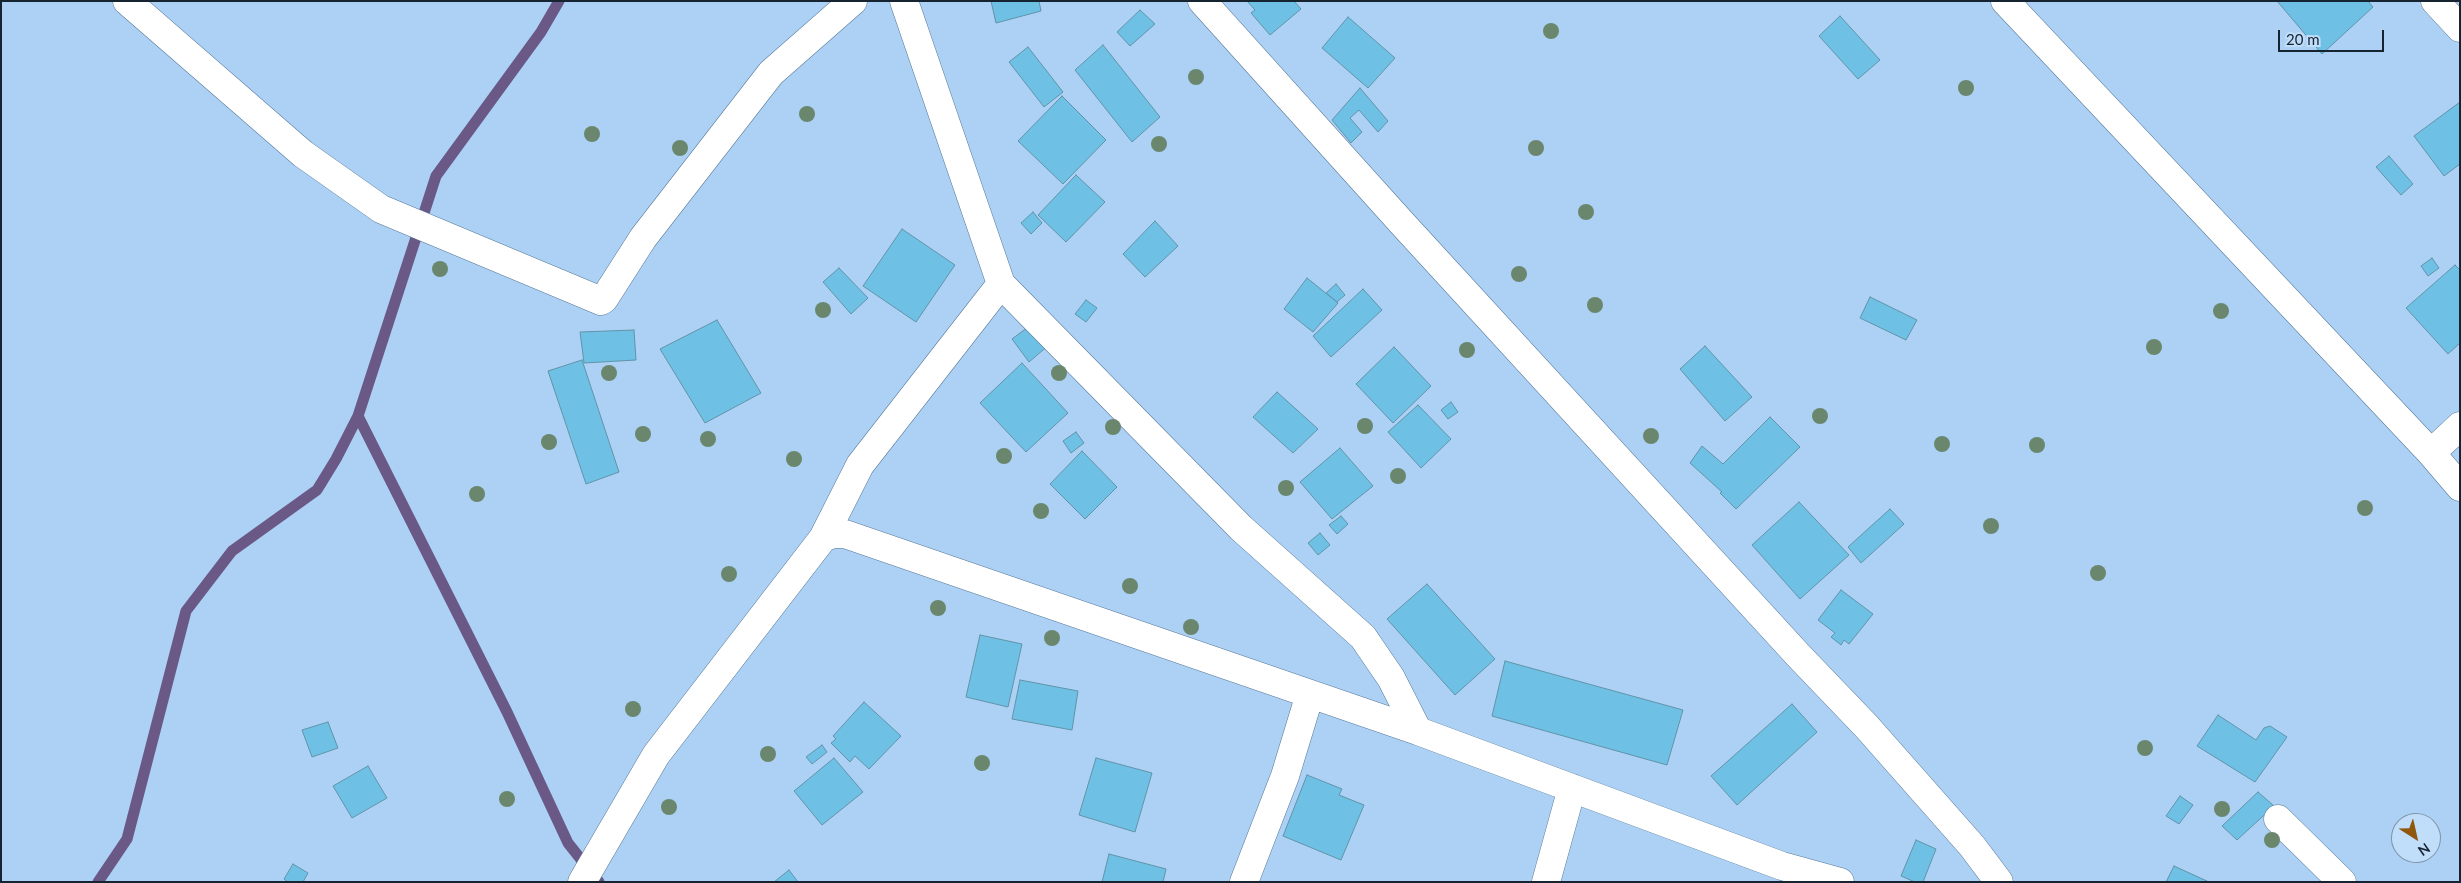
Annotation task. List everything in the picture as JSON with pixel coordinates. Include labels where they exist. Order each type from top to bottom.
[{"type":"street","points":[[127,1],[303,154],[381,209],[601,301],[643,238],[772,73],[853,1]]},
{"type":"street","points":[[904,1],[1001,284],[1242,528],[1363,637],[1390,678],[1418,731]]},
{"type":"street","points":[[2005,1],[2431,453],[2460,487]]},
{"type":"street","points":[[2434,1],[2460,28]]},
{"type":"street","points":[[1207,3],[1400,222],[1798,656],[1867,727],[1972,846],[1999,882]]},
{"type":"street","points":[[588,870],[656,755],[823,538],[860,464],[1001,284]]},
{"type":"street","points":[[2431,453],[2460,426]]},
{"type":"street","points":[[823,538],[833,534],[845,534],[1418,731],[1782,866],[1840,882]]},
{"type":"street","points":[[1244,882],[1285,776],[1310,694]]},
{"type":"street","points":[[1546,882],[1572,788]]},
{"type":"street","points":[[2278,819],[2342,882]]},
{"type":"building","points":[[991,1],[1039,1],[1041,11],[996,23]]},
{"type":"building","points":[[1247,1],[1294,1],[1301,9],[1270,35],[1251,13],[1255,10]]},
{"type":"building","points":[[2277,1],[2368,1],[2373,7],[2322,54]]},
{"type":"building","points":[[1140,10],[1155,24],[1130,46],[1117,32]]},
{"type":"building","points":[[1840,16],[1880,60],[1858,79],[1819,36]]},
{"type":"building","points":[[1348,17],[1395,58],[1368,88],[1322,48]]},
{"type":"building","points":[[1103,45],[1160,117],[1132,142],[1075,70]]},
{"type":"building","points":[[1028,47],[1063,92],[1044,107],[1009,62]]},
{"type":"building","points":[[1360,88],[1388,121],[1378,132],[1359,110],[1350,118],[1362,132],[1351,143],[1332,120]]},
{"type":"building","points":[[1062,96],[1106,140],[1063,184],[1018,141]]},
{"type":"building","points":[[2460,102],[2460,164],[2444,176],[2414,136]]},
{"type":"building","points":[[2389,156],[2413,184],[2401,195],[2376,167]]},
{"type":"building","points":[[1076,175],[1105,202],[1066,242],[1038,215]]},
{"type":"building","points":[[1033,212],[1042,223],[1031,234],[1021,223]]},
{"type":"building","points":[[1155,221],[1178,246],[1145,277],[1123,254]]},
{"type":"building","points":[[902,229],[955,265],[916,322],[863,286]]},
{"type":"building","points":[[2432,258],[2439,268],[2428,276],[2421,266]]},
{"type":"building","points":[[2455,265],[2460,270],[2460,343],[2448,354],[2406,308]]},
{"type":"building","points":[[839,268],[868,298],[851,314],[823,282]]},
{"type":"building","points":[[1307,278],[1338,303],[1313,332],[1284,309]]},
{"type":"building","points":[[1336,284],[1345,295],[1337,302],[1326,293]]},
{"type":"building","points":[[1363,289],[1382,310],[1331,357],[1313,336]]},
{"type":"building","points":[[1870,297],[1917,320],[1906,340],[1860,318]]},
{"type":"building","points":[[1086,300],[1097,308],[1086,322],[1075,314]]},
{"type":"building","points":[[717,320],[761,393],[705,423],[660,349]]},
{"type":"building","points":[[1032,324],[1050,344],[1029,362],[1012,339]]},
{"type":"building","points":[[634,330],[636,360],[584,363],[580,332]]},
{"type":"building","points":[[1705,346],[1752,397],[1725,421],[1680,369]]},
{"type":"building","points":[[1394,347],[1431,386],[1393,423],[1356,384]]},
{"type":"building","points":[[582,360],[619,472],[586,484],[548,371]]},
{"type":"building","points":[[1022,363],[1068,413],[1026,452],[980,403]]},
{"type":"building","points":[[1277,392],[1318,429],[1293,453],[1253,417]]},
{"type":"building","points":[[1451,402],[1458,412],[1448,419],[1441,410]]},
{"type":"building","points":[[1418,405],[1451,439],[1421,468],[1388,432]]},
{"type":"building","points":[[1770,417],[1800,447],[1736,509],[1720,493],[1722,492],[1690,463],[1702,446],[1723,464]]},
{"type":"building","points":[[1076,432],[1084,443],[1071,453],[1063,441]]},
{"type":"building","points":[[1340,448],[1373,486],[1332,519],[1300,482]]},
{"type":"building","points":[[1082,451],[1117,487],[1085,519],[1050,484]]},
{"type":"building","points":[[1799,502],[1849,555],[1800,599],[1752,545]]},
{"type":"building","points":[[1890,509],[1904,524],[1861,563],[1848,547]]},
{"type":"building","points":[[1341,516],[1348,524],[1337,534],[1329,525]]},
{"type":"building","points":[[1320,533],[1330,545],[1318,555],[1308,543]]},
{"type":"building","points":[[1427,584],[1495,659],[1455,695],[1387,619]]},
{"type":"building","points":[[1841,590],[1873,614],[1849,644],[1844,640],[1841,645],[1831,637],[1835,633],[1818,620]]},
{"type":"building","points":[[980,635],[1022,644],[1008,707],[966,697]]},
{"type":"building","points":[[1505,661],[1683,710],[1667,765],[1492,716]]},
{"type":"building","points":[[1020,680],[1078,691],[1072,730],[1012,719]]},
{"type":"building","points":[[864,702],[901,736],[869,769],[855,756],[850,762],[831,743],[836,739],[833,736]]},
{"type":"building","points":[[1792,704],[1817,732],[1737,805],[1711,776]]},
{"type":"building","points":[[2218,715],[2256,740],[2264,728],[2270,726],[2287,737],[2255,782],[2197,746]]},
{"type":"building","points":[[328,722],[338,748],[312,757],[302,730]]},
{"type":"building","points":[[822,745],[827,752],[812,764],[806,757]]},
{"type":"building","points":[[834,758],[863,792],[822,825],[794,791]]},
{"type":"building","points":[[1096,758],[1152,773],[1135,832],[1079,815]]},
{"type":"building","points":[[368,766],[387,798],[352,818],[333,786]]},
{"type":"building","points":[[1307,775],[1342,789],[1339,795],[1364,805],[1341,860],[1283,836]]},
{"type":"building","points":[[2258,792],[2274,806],[2237,840],[2222,826]]},
{"type":"building","points":[[2180,796],[2193,805],[2179,824],[2166,816]]},
{"type":"building","points":[[1916,840],[1936,849],[1923,882],[1915,882],[1901,876]]},
{"type":"building","points":[[1109,854],[1166,869],[1163,882],[1102,882]]},
{"type":"building","points":[[293,864],[308,873],[303,882],[288,882],[284,879]]},
{"type":"building","points":[[2174,866],[2209,882],[2166,882]]},
{"type":"building","points":[[789,870],[798,882],[774,882]]},
{"type":"waterway","points":[[98,882],[127,839],[186,611],[232,551],[317,490],[336,459],[358,416],[436,176],[541,32],[559,1]]},
{"type":"waterway","points":[[358,416],[507,712],[568,843],[599,882]]}]
